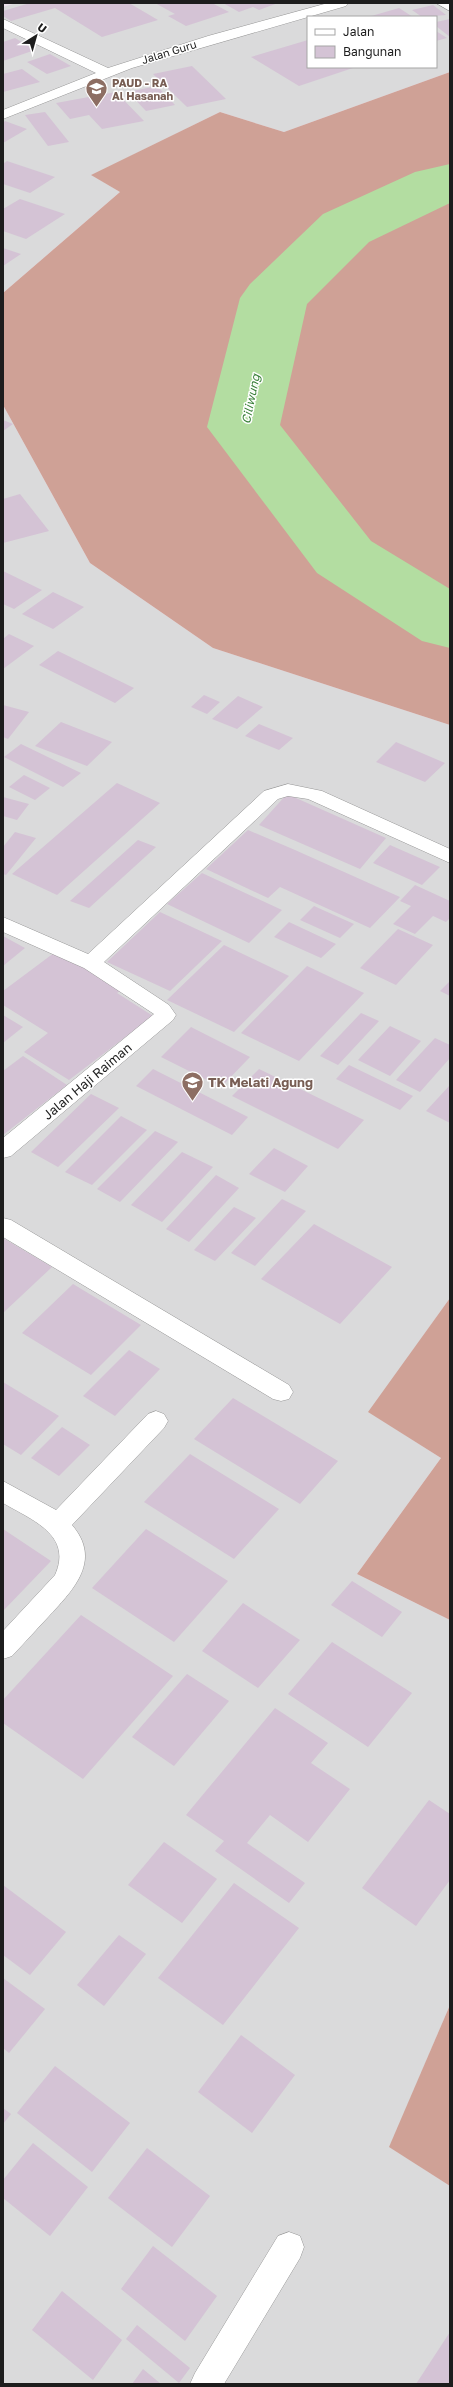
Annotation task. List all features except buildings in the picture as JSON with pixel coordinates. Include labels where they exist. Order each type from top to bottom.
[{"type":"street","name":"Jalan Guru","points":[[3,115],[105,72],[183,47],[342,3]]},
{"type":"street","points":[[442,3],[450,7]]},
{"type":"street","points":[[3,24],[105,72]]},
{"type":"street","points":[[3,924],[91,963],[271,795],[282,789],[296,790],[315,795],[450,857]]},
{"type":"street","name":"Jalan Haji Raiman","points":[[3,1150],[166,1015],[162,1010],[91,963]]},
{"type":"street","points":[[3,1226],[281,1392]]},
{"type":"street","points":[[57,1525],[156,1421]]},
{"type":"street","points":[[3,1491],[57,1525],[68,1535],[75,1556],[72,1570],[65,1582],[3,1648]]},
{"type":"street","points":[[206,2384],[289,2247]]},
{"type":"shaded area","points":[[16,3],[450,3],[450,72],[284,132],[220,112],[92,175],[120,192],[3,293],[3,7]]},
{"type":"shaded area","points":[[450,72],[450,725],[213,648],[90,563],[3,405],[3,293],[120,192],[91,175],[220,112],[284,132]]},
{"type":"shaded area","points":[[3,405],[90,563],[213,648],[450,725],[450,1298],[369,1412],[441,1458],[357,1574],[450,1620],[450,2005],[390,2147],[450,2186],[450,2384],[3,2384]]},
{"type":"shaded area","points":[[450,1298],[450,1620],[357,1574],[441,1458],[368,1412]]},
{"type":"shaded area","points":[[450,2005],[450,2186],[389,2147]]},
{"type":"waterway","name":"Ciliwung","points":[[450,183],[437,185],[346,228],[274,298],[243,427],[344,557],[450,624]]},
{"type":"place","name":"PAUD - RA Al Hasanah","points":[[97,108]]},
{"type":"place","name":"TK Melati Agung","points":[[192,1102]]}]
